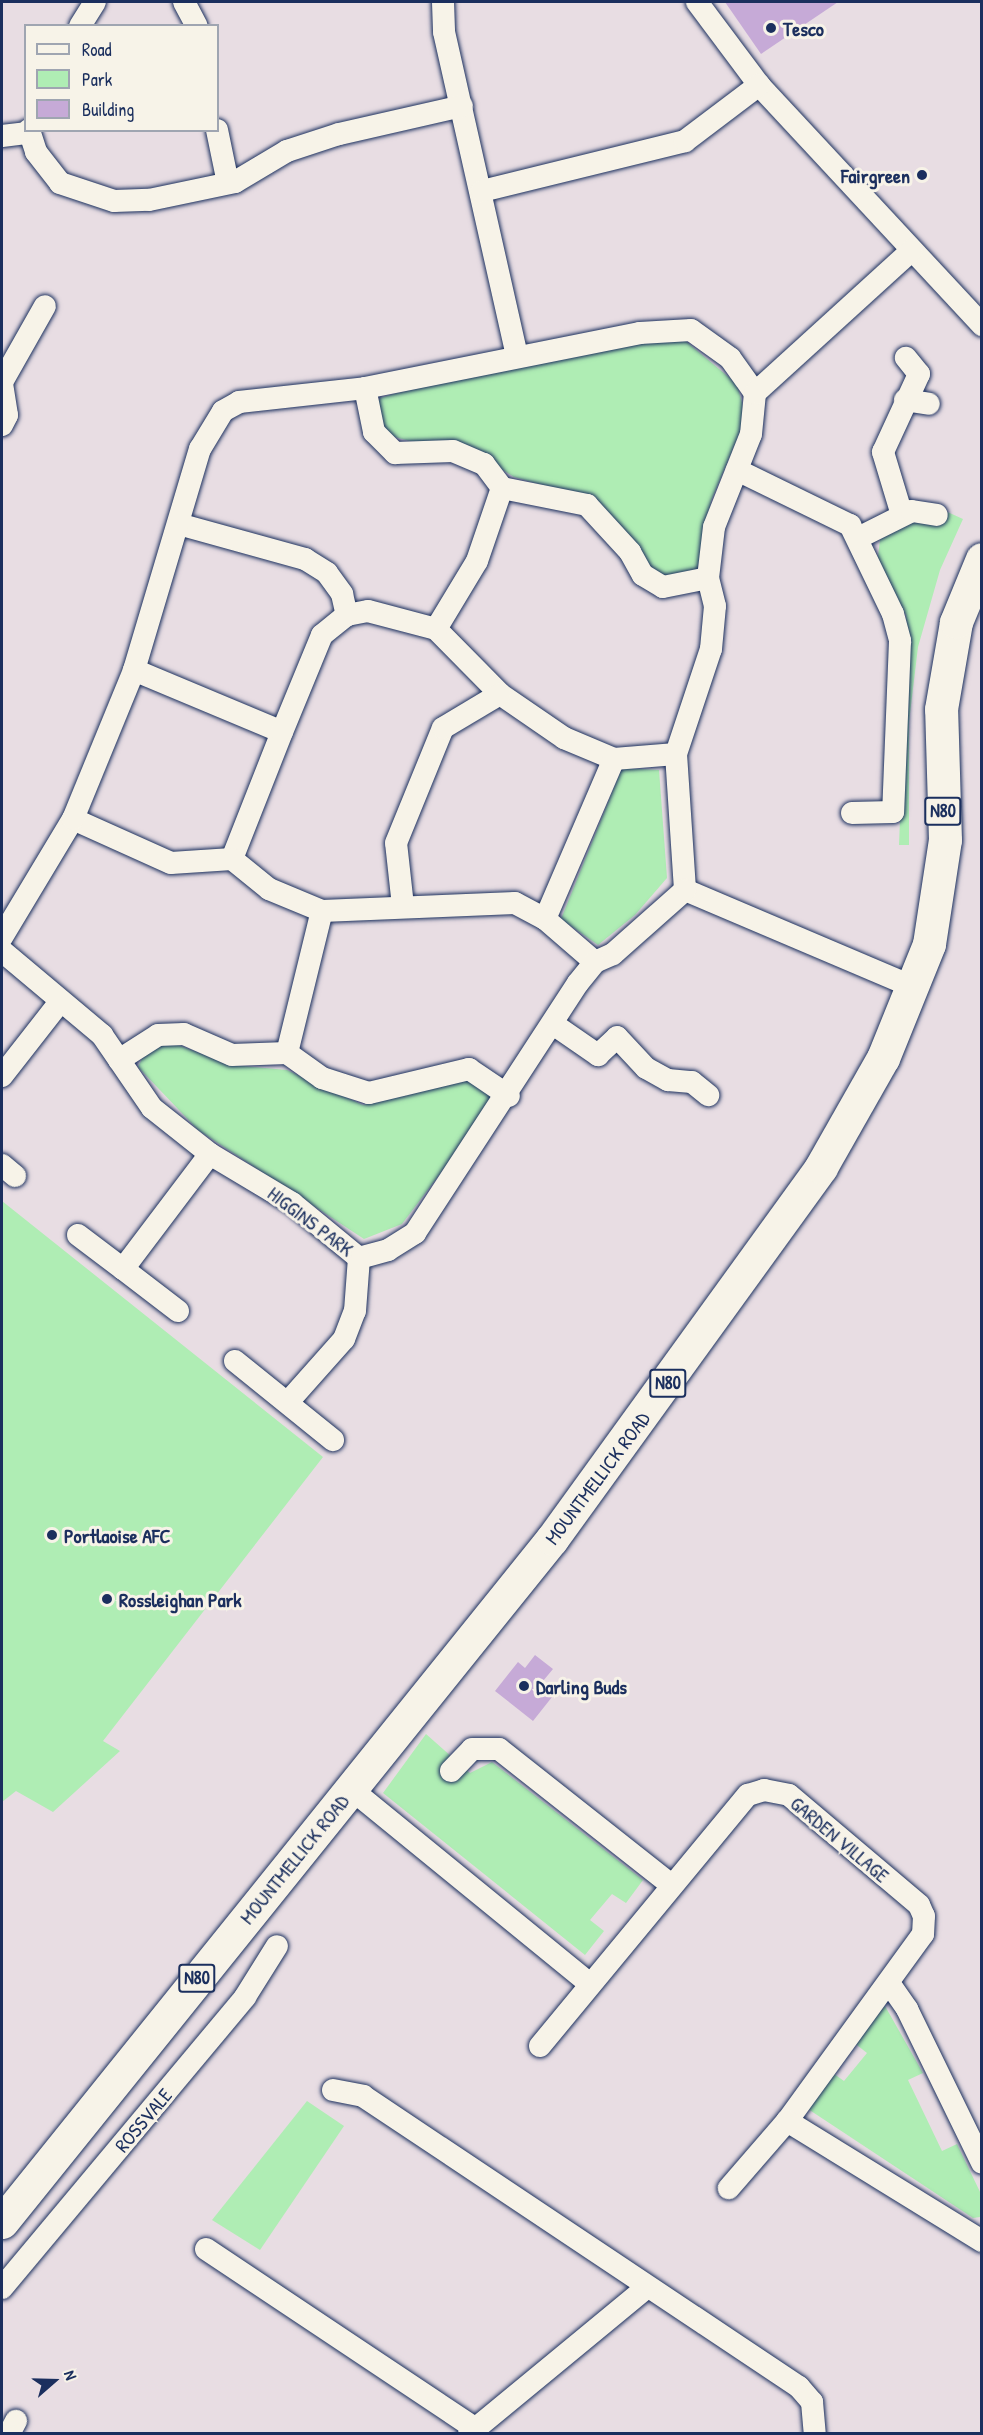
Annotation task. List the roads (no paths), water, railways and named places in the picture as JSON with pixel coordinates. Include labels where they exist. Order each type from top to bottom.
[{"type":"main road","name":"MOUNTMELLICK ROAD","points":[[2,2222],[552,1539],[765,1250],[883,1058],[914,987],[939,901],[945,840],[941,709],[956,622],[981,559]]},
{"type":"street","points":[[81,24],[95,2]]},
{"type":"street","points":[[184,2],[196,24]]},
{"type":"street","points":[[443,2],[444,32],[483,191],[517,356]]},
{"type":"street","points":[[697,2],[759,85],[981,325]]},
{"type":"street","points":[[483,191],[685,141],[759,85]]},
{"type":"street","points":[[2,135],[29,132],[60,183],[114,201],[149,200],[228,183],[297,148],[462,105]]},
{"type":"street","points":[[217,132],[228,183]]},
{"type":"street","points":[[755,393],[912,250]]},
{"type":"street","points":[[2,425],[7,415],[2,382],[45,306]]},
{"type":"street","points":[[2,937],[73,819],[134,670],[182,525],[200,449],[223,411],[239,402],[364,388],[640,333],[691,330],[730,358],[755,393],[751,434],[737,470],[723,494],[708,578],[715,606],[711,649],[676,754],[684,890]]},
{"type":"street","points":[[902,515],[883,452],[905,400],[919,374],[906,358]]},
{"type":"street","points":[[364,388],[374,432],[395,453],[453,451],[484,465],[502,488],[587,505],[630,552],[643,575],[663,587],[708,578]]},
{"type":"street","points":[[905,400],[930,404]]},
{"type":"street","points":[[737,470],[850,525],[858,538],[900,641],[893,812],[852,813]]},
{"type":"street","points":[[436,629],[477,561],[502,488]]},
{"type":"street","points":[[858,538],[902,515],[925,511],[937,515]]},
{"type":"street","points":[[182,525],[305,559],[327,573],[342,594],[347,615]]},
{"type":"street","points":[[231,859],[322,635],[347,615],[368,611],[436,629],[500,694],[564,738],[614,759],[676,754]]},
{"type":"street","points":[[134,670],[282,732]]},
{"type":"street","points":[[403,906],[396,843],[443,728],[500,694]]},
{"type":"street","points":[[545,919],[614,759]]},
{"type":"street","points":[[73,819],[171,863],[192,866],[231,859],[269,889],[322,911],[515,903],[545,919],[595,962]]},
{"type":"street","points":[[684,890],[914,987]]},
{"type":"street","points":[[359,1258],[388,1250],[415,1233],[509,1096],[553,1024],[595,962],[613,954],[684,890]]},
{"type":"street","points":[[287,1053],[322,911]]},
{"type":"street","name":"HIGGINS PARK","points":[[2,951],[59,1003],[102,1035],[152,1108],[210,1154],[292,1203],[359,1258],[355,1311],[344,1339],[288,1402]]},
{"type":"street","points":[[2,1076],[59,1003]]},
{"type":"street","points":[[553,1024],[598,1055],[617,1037],[646,1068],[668,1080],[692,1082],[708,1095]]},
{"type":"street","points":[[119,1060],[158,1035],[184,1034],[232,1055],[287,1053],[322,1078],[369,1094],[469,1069],[509,1096]]},
{"type":"street","points":[[123,1269],[210,1154]]},
{"type":"street","points":[[78,1235],[178,1311]]},
{"type":"street","points":[[235,1360],[333,1440]]},
{"type":"street","points":[[452,1772],[472,1749],[499,1749],[671,1885]]},
{"type":"street","points":[[351,1789],[590,1984]]},
{"type":"street","name":"GARDEN VILLAGE","points":[[540,2046],[671,1885],[748,1795],[764,1790],[789,1795],[924,1916],[922,1934],[889,1983],[787,2121],[729,2188]]},
{"type":"street","name":"ROSSVALE","points":[[2,2288],[245,1997],[277,1946]]},
{"type":"street","points":[[889,1983],[907,2009],[981,2163]]},
{"type":"street","points":[[333,2090],[363,2096],[646,2288],[799,2387],[812,2402],[815,2433]]},
{"type":"street","points":[[787,2121],[981,2241]]},
{"type":"street","points":[[206,2249],[473,2431],[646,2288]]},
{"type":"place","name":"Tesco","points":[[771,28]]},
{"type":"place","name":"Fairgreen","points":[[922,175]]},
{"type":"place","name":"Portlaoise AFC","points":[[52,1535]]},
{"type":"place","name":"Rossleighan Park","points":[[107,1599]]},
{"type":"place","name":"Darling Buds","points":[[524,1686]]}]
